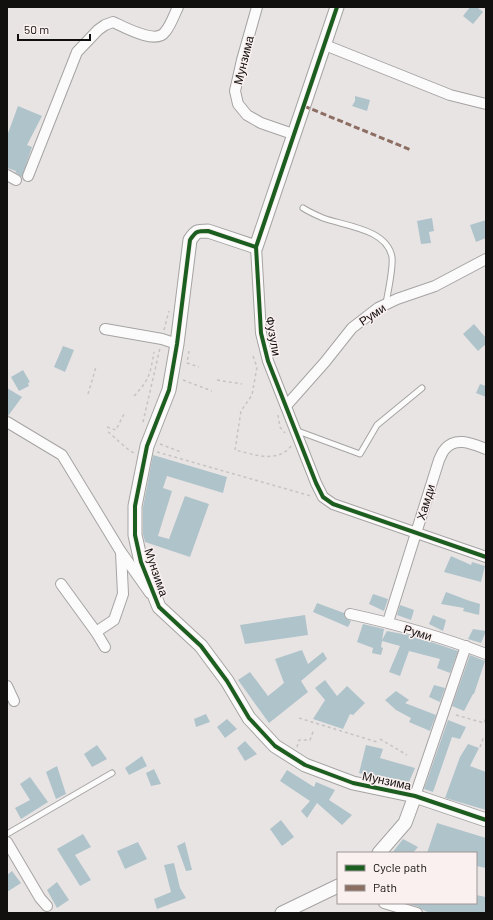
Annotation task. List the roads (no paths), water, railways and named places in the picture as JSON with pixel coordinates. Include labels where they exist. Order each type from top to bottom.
[{"type":"street","points":[[28,176],[77,52],[98,30],[105,25],[114,22],[139,34],[158,37],[165,34],[178,7]]},
{"type":"street","name":"Мунзима","points":[[257,7],[242,60],[236,91],[238,104],[247,115],[261,123],[288,132]]},
{"type":"street","name":"Фузули","points":[[337,7],[256,247],[261,333],[268,361],[286,406],[292,433],[323,497],[333,504],[486,557]]},
{"type":"street","points":[[325,45],[450,95],[486,104]]},
{"type":"street","name":"Мунзима","points":[[256,247],[208,231],[200,231],[195,233],[190,240],[177,344],[169,390],[147,446],[135,506],[135,535],[141,562],[159,607],[202,646],[227,681],[249,718],[275,746],[305,765],[353,783],[415,796],[486,820]]},
{"type":"street","name":"Руми","points":[[286,406],[325,362],[352,328],[378,308],[434,286],[486,259]]},
{"type":"street","points":[[105,329],[162,339],[177,344]]},
{"type":"street","points":[[7,422],[62,455],[121,552],[159,607]]},
{"type":"street","name":"Хамди","points":[[388,622],[439,460],[445,448],[454,442],[466,441],[486,448]]},
{"type":"street","points":[[96,632],[114,620],[123,594],[121,552]]},
{"type":"street","points":[[61,584],[96,632],[105,647]]},
{"type":"street","name":"Руми","points":[[350,614],[388,622],[466,646],[486,654]]},
{"type":"street","points":[[380,852],[405,823],[466,646]]},
{"type":"street","points":[[7,686],[14,701]]},
{"type":"street","points":[[7,842],[40,898],[47,906]]},
{"type":"street","points":[[285,913],[337,888]]},
{"type":"street","points":[[387,904],[417,913]]},
{"type":"lane","points":[[303,208],[322,218],[360,228],[380,238],[387,244],[392,258],[386,304]]},
{"type":"lane","points":[[292,433],[360,454],[377,425],[422,388]]},
{"type":"lane","points":[[7,834],[112,773]]}]
